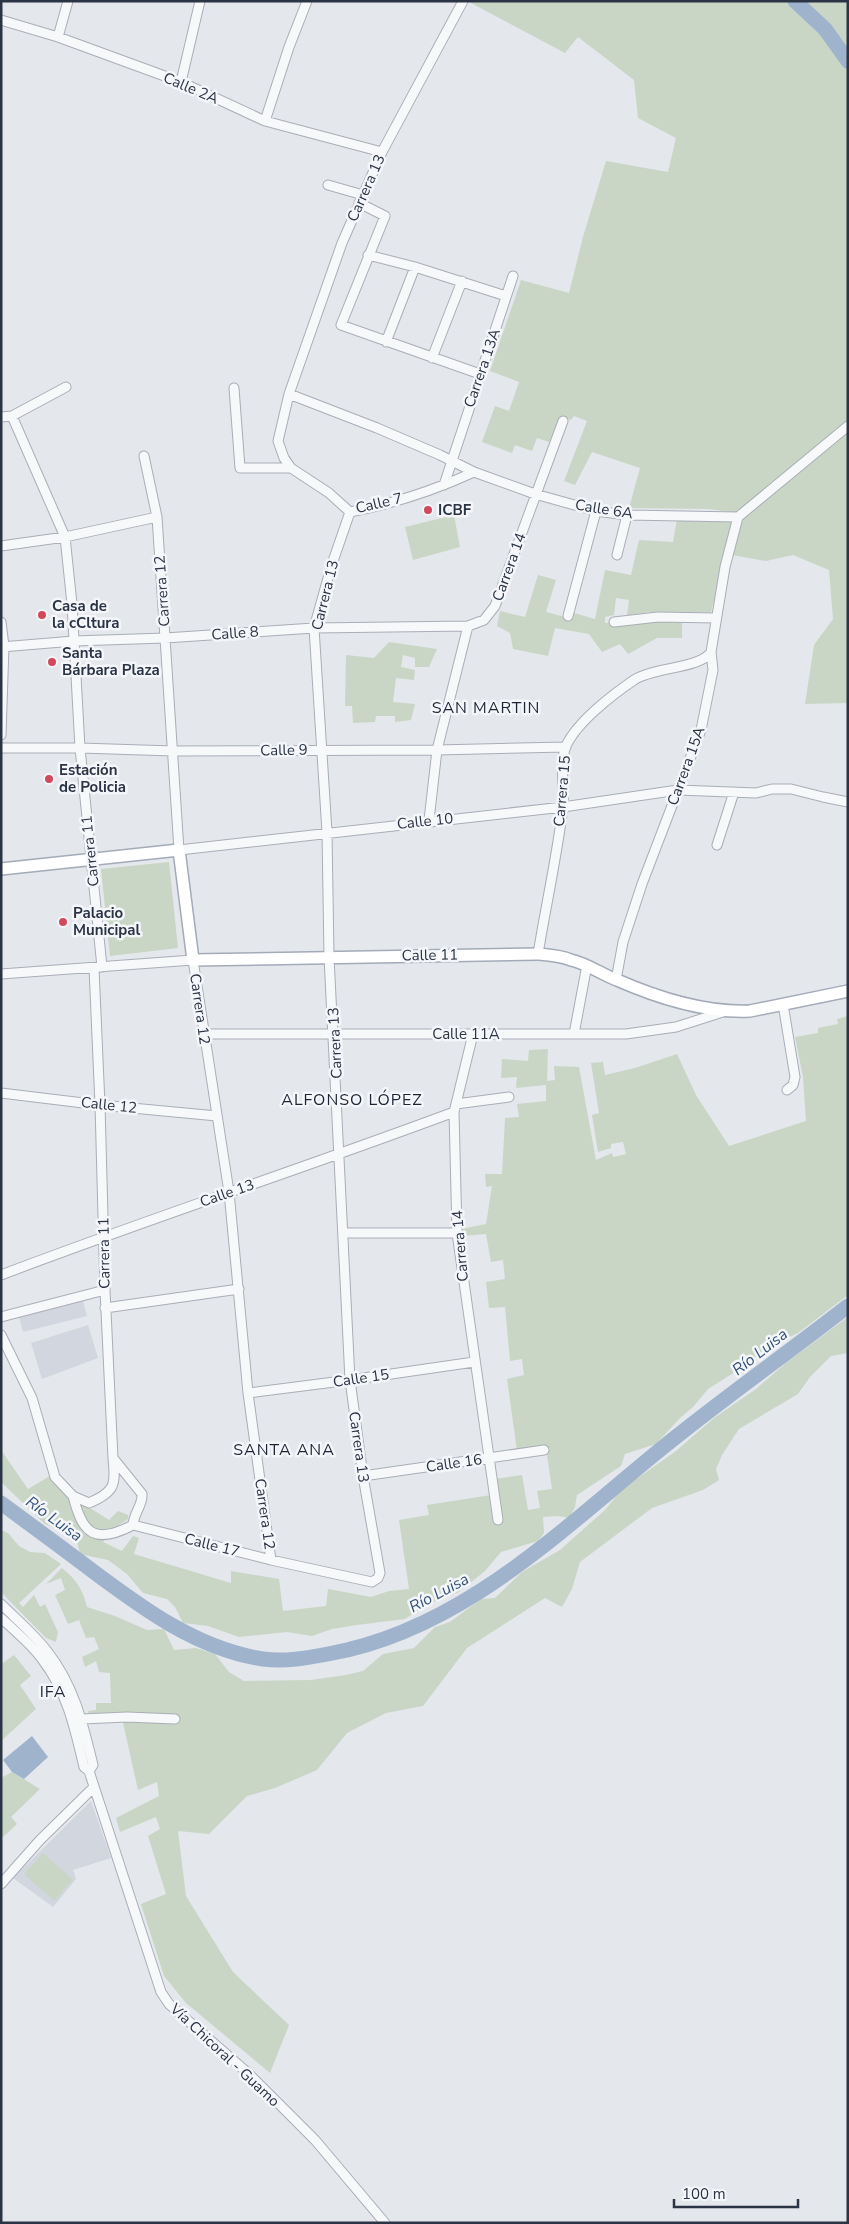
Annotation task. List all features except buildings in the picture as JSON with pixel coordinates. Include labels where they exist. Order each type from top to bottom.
[{"type":"main road","name":"Calle 10","points":[[1,869],[179,850]]},
{"type":"main road","name":"Carrera 12","points":[[179,850],[193,960]]},
{"type":"main road","name":"Calle 11","points":[[193,960],[538,954],[571,959],[616,980],[679,1003],[726,1011],[750,1011],[848,991]]},
{"type":"street","points":[[58,37],[68,1]]},
{"type":"street","points":[[181,82],[200,1]]},
{"type":"street","points":[[265,121],[306,1]]},
{"type":"street","name":"Carrera 13","points":[[291,468],[284,458],[278,441],[289,394],[338,251],[382,152],[463,1]]},
{"type":"street","name":"Calle 2A","points":[[1,20],[58,37],[181,82],[265,121],[382,152]]},
{"type":"street","points":[[328,185],[361,199],[385,216],[341,325],[480,374]]},
{"type":"street","points":[[368,255],[416,267],[506,296]]},
{"type":"street","points":[[386,342],[416,267]]},
{"type":"street","name":"Carrera 13A","points":[[451,460],[513,276]]},
{"type":"street","points":[[432,358],[462,281]]},
{"type":"street","points":[[1,417],[12,416],[66,387]]},
{"type":"street","points":[[234,388],[240,468],[291,468]]},
{"type":"street","name":"Calle 6A","points":[[289,394],[377,428],[474,472],[535,494],[596,511],[627,515],[738,517]]},
{"type":"street","name":"Carrera 11","points":[[12,416],[65,537],[74,641],[80,748],[90,860],[99,925],[98,968],[104,1290],[115,1482],[105,1496],[89,1503],[73,1496]]},
{"type":"street","name":"Carrera 14","points":[[468,626],[484,620],[496,606],[563,421]]},
{"type":"street","points":[[738,517],[848,426]]},
{"type":"street","name":"Carrera 12","points":[[144,456],[157,517],[179,850]]},
{"type":"street","points":[[444,485],[451,460]]},
{"type":"street","name":"Calle 7","points":[[291,468],[329,492],[350,512],[373,508],[444,485]]},
{"type":"street","points":[[444,485],[474,472]]},
{"type":"street","points":[[568,616],[596,511]]},
{"type":"street","name":"Carrera 13","points":[[350,512],[332,564],[314,628],[327,832],[329,957],[350,1380],[363,1476],[380,1573],[378,1578]]},
{"type":"street","points":[[617,555],[627,515]]},
{"type":"street","points":[[1,546],[65,537],[157,517]]},
{"type":"street","name":"Carrera 15A","points":[[616,980],[623,942],[642,884],[701,730],[713,670],[711,652],[724,567],[738,517]]},
{"type":"street","points":[[614,622],[658,616],[716,618]]},
{"type":"street","points":[[1,622],[3,646],[1,736]]},
{"type":"street","points":[[429,820],[437,750],[468,626]]},
{"type":"street","name":"Calle 8","points":[[3,646],[314,628],[468,626]]},
{"type":"street","name":"Carrera 15","points":[[538,954],[563,807],[566,747],[580,727],[599,707],[636,679],[672,667],[702,661],[711,652]]},
{"type":"street","name":"Calle 9","points":[[1,748],[80,748],[173,752],[566,747]]},
{"type":"street","name":"Calle 10","points":[[179,850],[429,820],[563,807],[678,790],[756,793],[772,789],[791,788],[822,798],[848,802]]},
{"type":"street","points":[[716,845],[734,792]]},
{"type":"street","name":"Carrera 12","points":[[193,960],[229,1192],[248,1393],[271,1560]]},
{"type":"street","name":"Calle 11","points":[[1,974],[193,960]]},
{"type":"street","points":[[574,1034],[587,965]]},
{"type":"street","points":[[783,1004],[795,1077],[794,1085],[787,1090]]},
{"type":"street","name":"Calle 11A","points":[[203,1034],[626,1034],[650,1032],[726,1011]]},
{"type":"street","name":"Carrera 14","points":[[473,1034],[455,1108],[457,1233],[488,1458]]},
{"type":"street","name":"Calle 12","points":[[1,1092],[100,1105],[217,1116]]},
{"type":"street","name":"Calle 13","points":[[1,1276],[104,1236],[340,1154],[455,1108],[509,1096]]},
{"type":"street","points":[[343,1233],[457,1233]]},
{"type":"street","points":[[105,1308],[239,1289]]},
{"type":"street","points":[[1,1318],[104,1290]]},
{"type":"street","points":[[1,1335],[32,1398],[55,1477],[73,1496],[77,1510],[86,1526],[95,1535],[120,1532],[133,1525],[134,1514],[143,1498],[142,1494],[113,1458]]},
{"type":"street","name":"Calle 15","points":[[248,1393],[474,1362]]},
{"type":"street","name":"Calle 16","points":[[363,1476],[544,1450]]},
{"type":"street","points":[[488,1458],[498,1520]]},
{"type":"street","name":"Calle 17","points":[[133,1525],[271,1560],[372,1582],[378,1578]]},
{"type":"street","name":"Vía Chicoral - Guamo","points":[[1,1604],[28,1638]]},
{"type":"street","name":"Vía Chicoral - Guamo","points":[[1,1618],[48,1652],[65,1678],[93,1765],[89,1771],[161,1992],[169,2004],[250,2075],[315,2140],[385,2223]]},
{"type":"street","points":[[78,1716],[175,1719]]},
{"type":"street","points":[[1,1884],[40,1840],[94,1787]]},
{"type":"shaded area","points":[[83,1301],[87,1316],[23,1332],[19,1317]]},
{"type":"shaded area","points":[[88,1325],[98,1358],[42,1379],[31,1343]]},
{"type":"shaded area","points":[[91,1801],[111,1858],[73,1870],[76,1879],[53,1907],[13,1878]]},
{"type":"green space","points":[[472,1],[848,1],[848,423],[812,449],[738,513],[709,509],[629,508],[640,468],[592,452],[575,485],[564,481],[587,421],[574,416],[571,420],[561,416],[549,442],[537,438],[532,451],[515,445],[512,453],[482,442],[495,406],[509,411],[519,382],[490,371],[521,280],[569,293],[583,237],[606,161],[668,172],[676,138],[638,118],[634,80],[578,37],[565,53],[471,3]]},
{"type":"green space","points":[[848,433],[848,703],[805,704],[814,645],[833,619],[829,570],[793,555],[766,561],[732,555],[744,516]]},
{"type":"green space","points":[[454,515],[460,547],[413,560],[405,527]]},
{"type":"green space","points":[[677,519],[735,520],[711,612],[649,612],[627,616],[629,600],[616,598],[614,615],[605,617],[605,623],[682,619],[682,638],[657,638],[628,654],[620,644],[602,652],[589,634],[555,628],[548,656],[513,649],[510,633],[497,626],[500,611],[525,617],[538,575],[556,580],[546,612],[573,619],[574,613],[595,619],[605,570],[631,575],[639,540],[673,542]]},
{"type":"green space","points":[[389,642],[437,649],[429,667],[415,667],[415,658],[403,655],[401,667],[415,670],[414,680],[396,678],[393,702],[415,704],[411,720],[395,722],[395,716],[376,716],[375,722],[353,723],[352,706],[345,706],[346,655],[374,658]]},
{"type":"green space","points":[[169,862],[178,948],[110,956],[101,869]]},
{"type":"green space","points":[[848,1016],[848,1295],[798,1333],[766,1348],[746,1365],[708,1389],[656,1444],[625,1454],[621,1466],[577,1495],[575,1507],[569,1518],[558,1516],[543,1517],[544,1533],[538,1541],[501,1552],[485,1571],[459,1592],[426,1605],[405,1619],[332,1629],[312,1636],[287,1632],[239,1637],[208,1626],[183,1623],[175,1607],[167,1599],[143,1593],[127,1574],[108,1560],[80,1554],[76,1537],[45,1524],[1,1482],[1,1450],[28,1489],[55,1473],[90,1508],[109,1520],[118,1511],[128,1515],[128,1519],[113,1529],[103,1542],[122,1551],[133,1536],[139,1538],[134,1554],[231,1583],[231,1571],[279,1579],[283,1611],[326,1606],[328,1589],[371,1597],[389,1591],[409,1589],[399,1520],[429,1515],[427,1505],[491,1495],[495,1479],[522,1475],[528,1510],[540,1508],[537,1491],[552,1489],[547,1455],[550,1448],[517,1451],[507,1379],[524,1375],[522,1359],[510,1361],[505,1307],[489,1308],[486,1282],[505,1279],[503,1260],[491,1262],[486,1234],[462,1236],[461,1229],[486,1224],[492,1186],[486,1187],[485,1174],[502,1174],[505,1118],[519,1117],[517,1104],[546,1101],[546,1085],[516,1088],[517,1077],[501,1078],[502,1059],[528,1061],[529,1050],[548,1049],[547,1081],[555,1080],[554,1066],[579,1067],[596,1160],[612,1153],[613,1157],[626,1154],[623,1142],[611,1144],[611,1148],[598,1152],[592,1115],[599,1113],[591,1063],[603,1062],[605,1075],[635,1068],[677,1054],[696,1095],[729,1146],[806,1121],[803,1077],[795,1037],[818,1033],[818,1028],[838,1024],[837,1019]]},
{"type":"green space","points":[[848,1317],[848,1353],[831,1356],[810,1377],[798,1394],[739,1429],[722,1455],[716,1469],[719,1480],[703,1490],[652,1508],[580,1562],[572,1589],[562,1607],[545,1598],[467,1648],[423,1706],[386,1713],[347,1733],[317,1770],[275,1788],[247,1796],[209,1834],[178,1831],[186,1896],[233,1972],[289,2025],[270,2073],[186,2003],[164,1976],[141,1904],[166,1894],[148,1836],[160,1829],[156,1817],[120,1832],[116,1818],[159,1796],[157,1782],[138,1790],[122,1718],[90,1720],[88,1711],[96,1710],[96,1703],[111,1703],[110,1673],[99,1672],[96,1661],[85,1667],[82,1657],[99,1649],[94,1637],[86,1638],[79,1620],[68,1624],[55,1595],[65,1590],[61,1578],[46,1584],[62,1568],[78,1585],[87,1607],[115,1616],[147,1630],[164,1629],[174,1650],[196,1648],[215,1654],[229,1672],[244,1681],[311,1680],[363,1671],[383,1654],[414,1648],[435,1627],[450,1622],[481,1599],[495,1598],[522,1572],[560,1550],[605,1510],[622,1489],[676,1451],[714,1418],[756,1389],[787,1362]]},
{"type":"green space","points":[[1,1530],[8,1533],[19,1546],[30,1552],[45,1553],[61,1564],[19,1603],[23,1607],[34,1595],[40,1607],[45,1604],[58,1632],[56,1642],[46,1638],[1,1592]]},
{"type":"green space","points":[[14,1655],[31,1676],[20,1685],[36,1709],[1,1741],[1,1664]]},
{"type":"green space","points":[[12,1772],[40,1789],[11,1817],[17,1824],[3,1837],[1,1834],[1,1778]]},
{"type":"green space","points":[[43,1853],[73,1880],[54,1901],[24,1874]]},
{"type":"water","points":[[32,1736],[48,1757],[24,1779],[12,1772],[3,1760]]},
{"type":"waterway","points":[[795,1],[825,29],[848,61]]},
{"type":"waterway","name":"Río Luisa","points":[[1,1503],[150,1612],[193,1636],[239,1654],[263,1659],[288,1660],[328,1654],[376,1642],[421,1624],[463,1602],[504,1575],[543,1546],[679,1434],[848,1306]]},
{"type":"place","name":"ICBF","points":[[428,510]]},
{"type":"place","name":"Casa de la cCltura","points":[[42,615]]},
{"type":"place","name":"Santa Bárbara Plaza","points":[[52,662]]},
{"type":"place","name":"Estación de Policia","points":[[49,779]]},
{"type":"place","name":"Palacio Municipal","points":[[63,922]]},
{"type":"district","name":"SAN MARTIN","points":[[486,708]]},
{"type":"district","name":"ALFONSO LÓPEZ","points":[[352,1100]]},
{"type":"district","name":"SANTA ANA","points":[[284,1450]]},
{"type":"district","name":"IFA","points":[[53,1692]]}]
